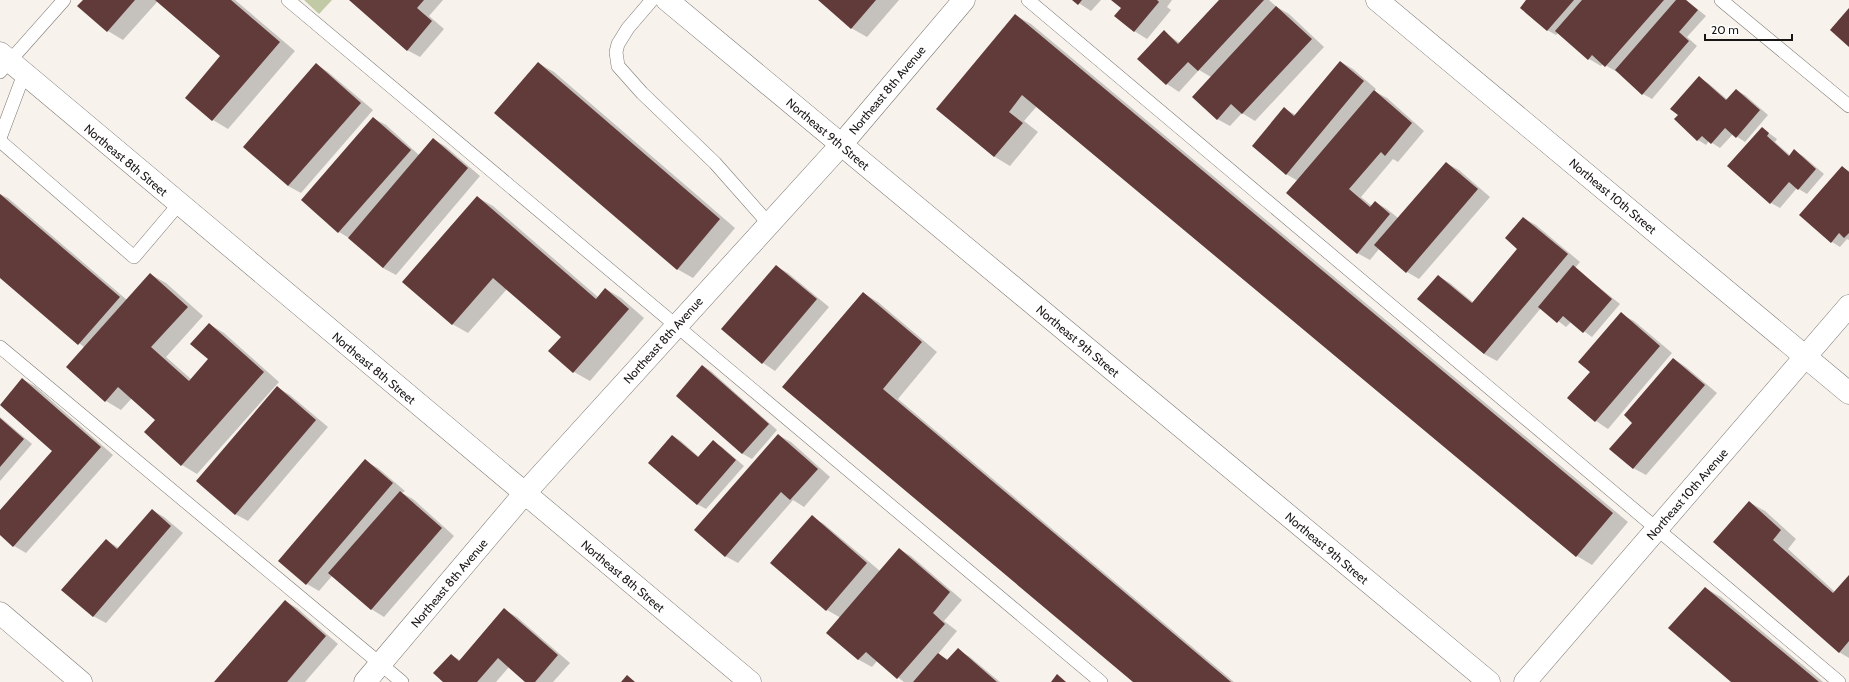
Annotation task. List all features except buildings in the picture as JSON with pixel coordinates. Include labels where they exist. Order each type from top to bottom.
[{"type":"street","name":"Northeast 9th Street","points":[[667,0],[1489,682]]},
{"type":"street","name":"Northeast 8th Avenue","points":[[364,682],[524,494],[841,144],[964,0]]},
{"type":"street","name":"Northeast 10th Street","points":[[1377,0],[1849,393]]},
{"type":"street","name":"Northeast 8th Street","points":[[8,65],[179,204],[750,682]]},
{"type":"street","name":"Northeast 10th Avenue","points":[[1524,682],[1849,306]]},
{"type":"street","points":[[0,613],[80,682]]},
{"type":"lane","points":[[64,0],[8,65],[0,139],[134,257],[179,204]]},
{"type":"lane","points":[[288,0],[1101,682]]},
{"type":"lane","points":[[652,0],[628,28],[618,44],[616,52],[618,66],[642,93],[715,163],[769,224]]},
{"type":"lane","points":[[1028,0],[1840,682]]},
{"type":"lane","points":[[1721,0],[1849,106]]},
{"type":"lane","points":[[0,347],[402,682]]},
{"type":"green space","points":[[304,0],[332,0],[319,14]]}]
